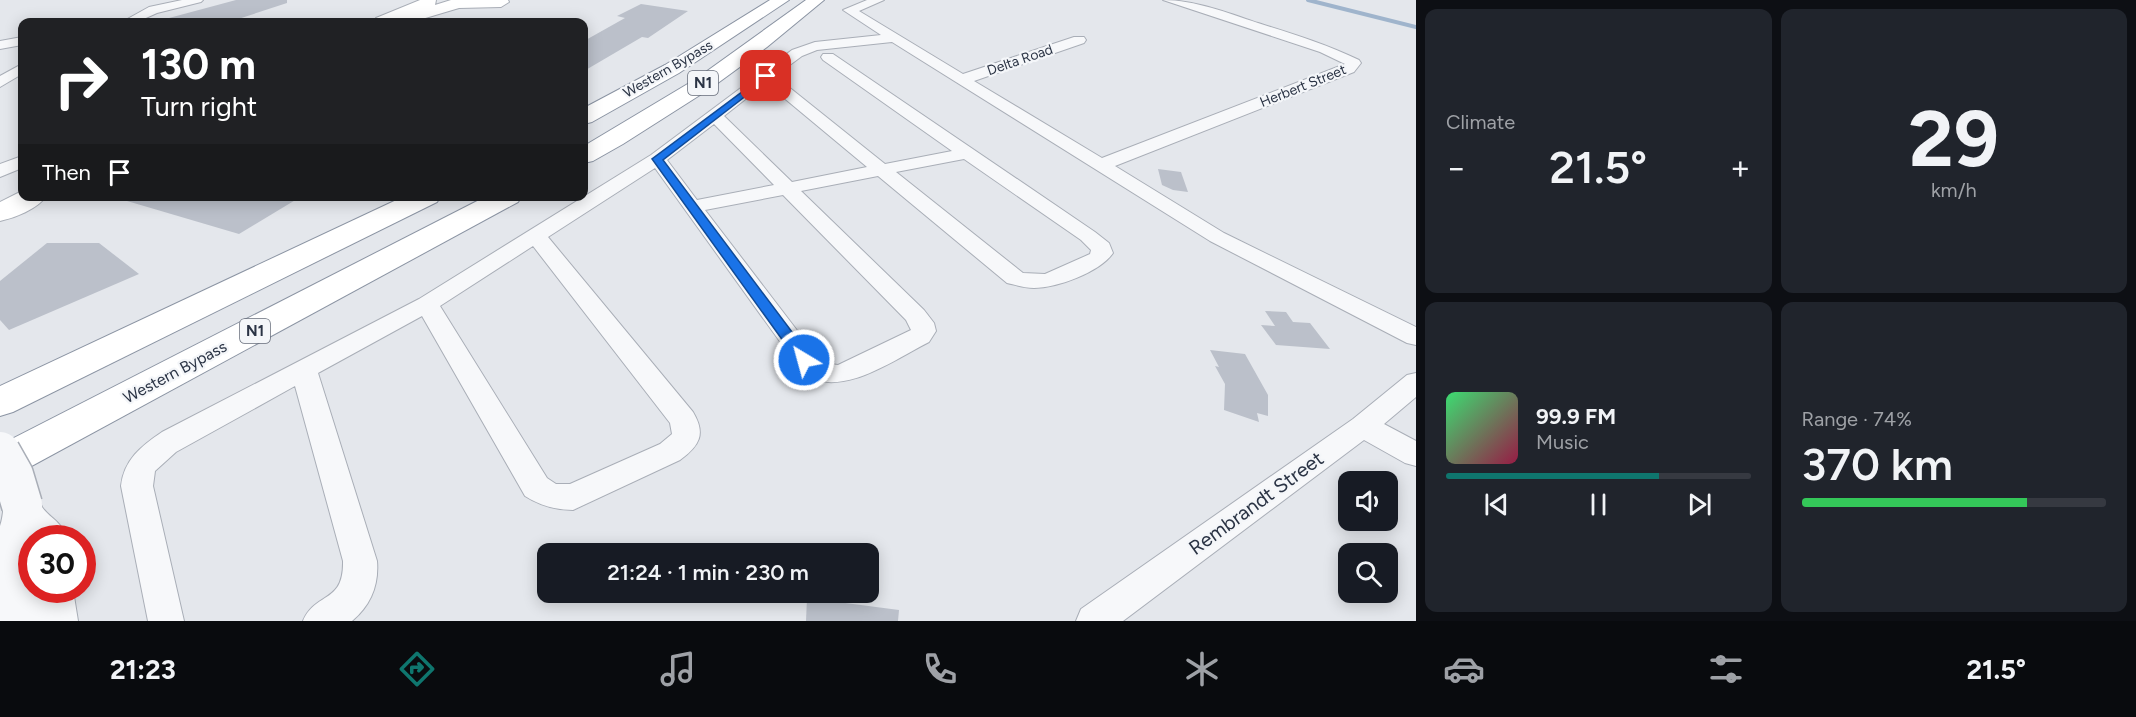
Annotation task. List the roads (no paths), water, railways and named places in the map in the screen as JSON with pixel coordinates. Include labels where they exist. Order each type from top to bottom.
[{"type":"main road","points":[[407,17],[426,0]]},
{"type":"main road","points":[[407,17],[433,0]]},
{"type":"main road","points":[[407,17],[452,0]]},
{"type":"main road","points":[[688,58],[761,0]]},
{"type":"main road","name":"Western Bypass","points":[[588,115],[688,58],[781,0]]},
{"type":"main road","name":"Western Bypass","points":[[588,154],[713,77],[771,36],[816,0]]},
{"type":"main road","points":[[407,17],[458,3],[495,1]]},
{"type":"main road","points":[[0,198],[18,190]]},
{"type":"main road","points":[[0,213],[23,201]]},
{"type":"main road","points":[[0,402],[418,201]]},
{"type":"main road","name":"Western Bypass","points":[[0,464],[500,201]]},
{"type":"street","points":[[136,18],[153,10],[197,0]]},
{"type":"street","points":[[878,0],[849,10],[1217,237],[1416,337]]},
{"type":"street","name":"Herbert Street","points":[[1101,165],[1349,69],[1354,63],[1314,45],[1169,0]]},
{"type":"street","name":"Delta Road","points":[[961,80],[1079,40]]},
{"type":"street","points":[[0,45],[18,42]]},
{"type":"street","points":[[773,71],[898,42]]},
{"type":"street","points":[[166,621],[137,486],[137,474],[144,462],[155,451],[427,304],[657,159],[716,117],[797,52],[815,46],[898,42]]},
{"type":"street","points":[[773,71],[883,170],[1015,278],[1032,283],[1044,282],[1098,259],[1102,253],[1095,242],[828,57]]},
{"type":"street","points":[[0,82],[18,71]]},
{"type":"street","points":[[657,159],[804,360],[822,374],[842,374],[920,336],[924,331],[922,322],[716,117]]},
{"type":"street","points":[[691,207],[967,153]]},
{"type":"street","points":[[0,171],[18,163]]},
{"type":"street","points":[[427,304],[536,487],[559,498],[573,497],[589,492],[670,452],[686,438],[687,429],[683,419],[536,236]]},
{"type":"street","points":[[304,371],[360,561],[362,575],[359,587],[350,601],[321,621]]},
{"type":"street","name":"Rembrandt Street","points":[[1094,621],[1363,426],[1416,382]]},
{"type":"street","points":[[1363,426],[1416,455]]},
{"type":"street","points":[[0,452],[13,476],[30,520],[12,552],[12,621]]},
{"type":"street","points":[[53,603],[55,621]]},
{"type":"waterway","points":[[1308,0],[1416,27]]}]
